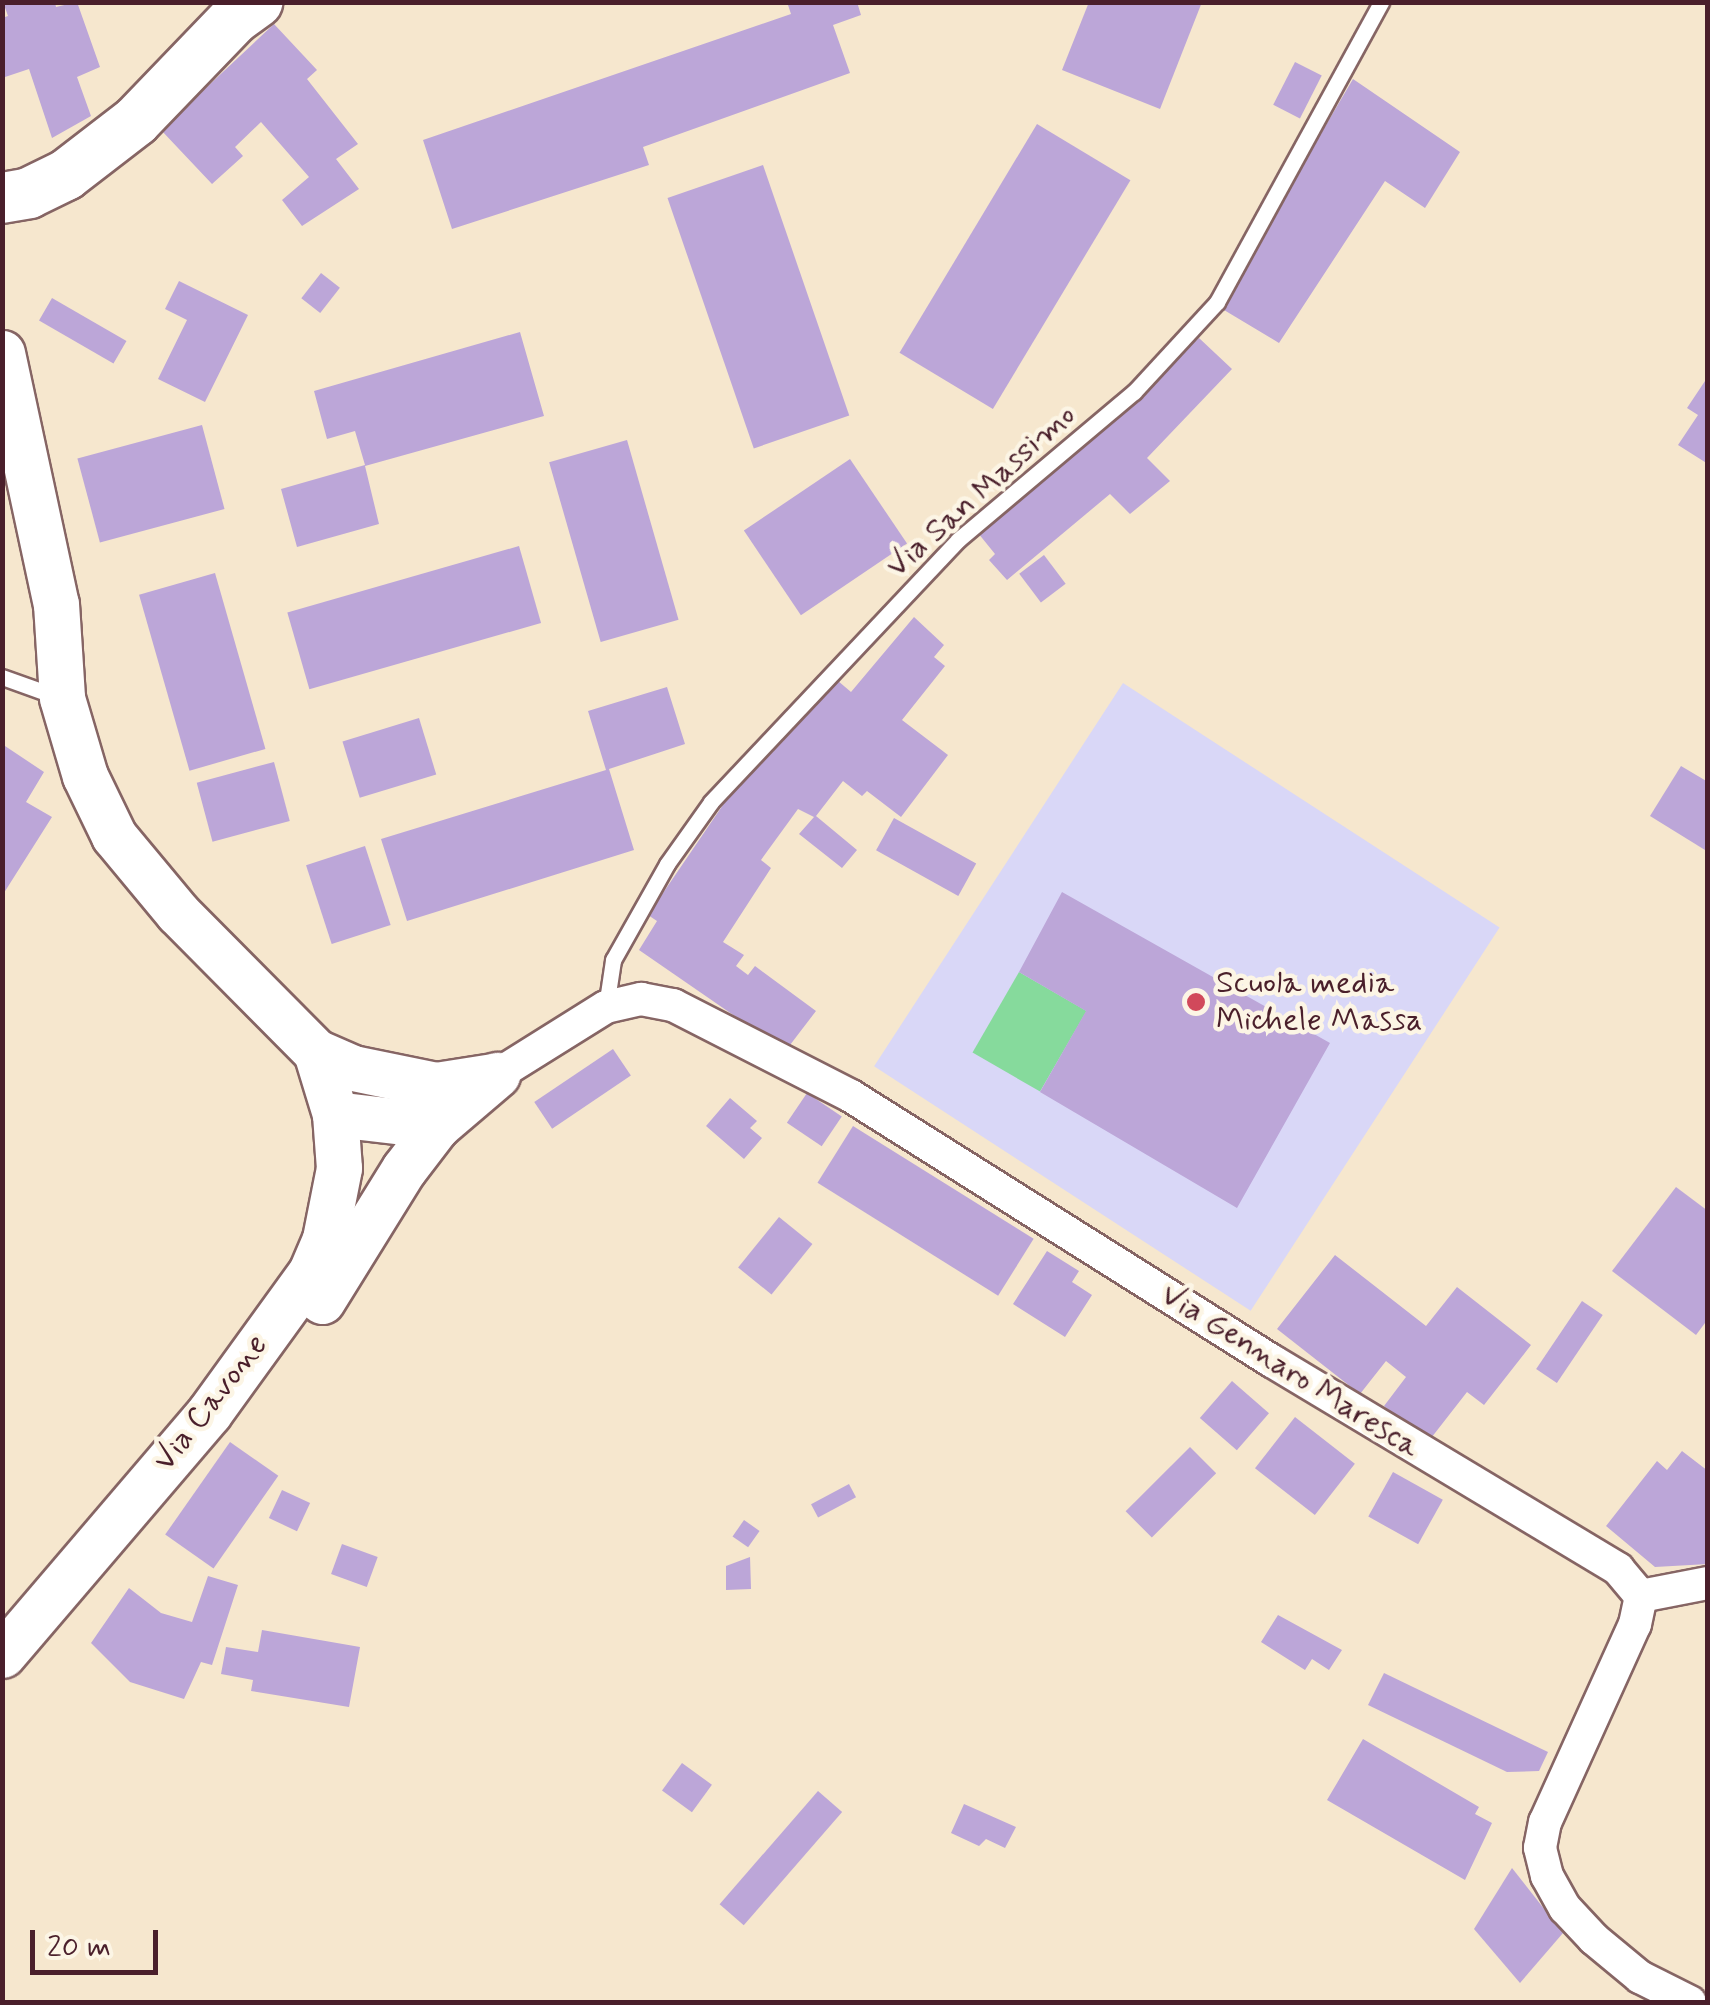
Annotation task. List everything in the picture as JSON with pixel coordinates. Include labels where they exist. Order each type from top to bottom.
[{"type":"main road","points":[[2,198],[29,194],[66,176],[136,121],[240,8]]},
{"type":"main road","points":[[2,353],[56,604],[62,698],[85,776],[114,836],[178,913],[316,1052],[353,1068],[436,1085],[497,1075]]},
{"type":"main road","points":[[316,1052],[335,1114],[437,1126]]},
{"type":"main road","points":[[209,1413],[262,1380],[298,1336],[404,1169],[437,1126],[497,1075]]},
{"type":"main road","name":"Via Cavone","points":[[2,1655],[209,1413],[311,1272],[326,1239],[339,1168],[335,1114]]},
{"type":"street","name":"Via Gennaro Maresca","points":[[497,1075],[606,1007],[642,999],[673,1005],[850,1096],[1334,1400],[1618,1569],[1640,1596]]},
{"type":"street","points":[[1690,2002],[1640,1976],[1594,1939],[1565,1908],[1547,1876],[1540,1848],[1545,1822],[1635,1624],[1640,1596],[1708,1582]]},
{"type":"lane","name":"Via San Massimo","points":[[606,1007],[612,960],[667,864],[711,802],[958,540],[1134,392],[1217,302],[1381,2]]},
{"type":"lane","points":[[2,677],[62,698]]},
{"type":"shaded area","name":"Scuola media Michele Massa","points":[[1123,683],[1500,928],[1251,1311],[874,1066]]},
{"type":"green space","points":[[1019,972],[1087,1011],[1040,1092],[972,1053]]},
{"type":"building","points":[[3,2],[55,2],[56,7],[77,2],[100,67],[77,77],[91,116],[52,138],[29,69],[2,78],[2,18],[8,16]]},
{"type":"building","points":[[787,2],[857,2],[861,15],[833,25],[850,73],[643,147],[649,165],[452,229],[423,140],[791,14]]},
{"type":"building","points":[[1089,2],[1202,2],[1160,109],[1062,70]]},
{"type":"building","points":[[274,24],[317,70],[307,79],[358,144],[336,159],[359,189],[302,226],[282,200],[309,177],[261,122],[235,147],[243,156],[212,184],[161,130]]},
{"type":"building","points":[[1295,62],[1322,76],[1300,118],[1273,105]]},
{"type":"building","points":[[1353,79],[1460,152],[1425,208],[1385,181],[1279,343],[1219,307]]},
{"type":"building","points":[[1037,124],[1130,180],[993,409],[899,353]]},
{"type":"building","points":[[763,165],[849,416],[754,448],[668,198]]},
{"type":"building","points":[[321,273],[340,288],[320,313],[301,298]]},
{"type":"building","points":[[179,281],[248,315],[205,402],[158,379],[187,320],[165,309]]},
{"type":"building","points":[[52,298],[126,341],[113,364],[39,321]]},
{"type":"building","points":[[520,332],[544,416],[365,466],[379,524],[297,547],[281,489],[365,465],[355,431],[327,439],[314,391]]},
{"type":"building","points":[[1199,338],[1232,369],[1147,458],[1170,481],[1130,514],[1110,494],[1007,580],[989,560],[995,554],[978,533]]},
{"type":"building","points":[[1705,381],[1708,464],[1678,445],[1698,415],[1687,408]]},
{"type":"building","points":[[202,425],[225,509],[100,542],[77,458]]},
{"type":"building","points":[[627,440],[679,620],[601,642],[549,462]]},
{"type":"building","points":[[850,459],[907,544],[801,615],[744,531]]},
{"type":"building","points":[[519,546],[541,623],[309,689],[287,612]]},
{"type":"building","points":[[1044,555],[1066,584],[1041,602],[1019,574]]},
{"type":"building","points":[[215,573],[265,749],[190,771],[139,595]]},
{"type":"building","points":[[914,617],[944,645],[934,657],[945,666],[902,720],[948,755],[901,817],[867,791],[862,796],[843,781],[816,816],[857,850],[842,868],[799,834],[814,817],[798,809],[761,860],[771,868],[723,942],[744,955],[736,966],[748,975],[755,966],[816,1011],[790,1045],[768,1039],[639,950],[657,921],[648,915],[742,777],[831,675],[851,692]]},
{"type":"building","points":[[667,687],[685,744],[609,769],[634,850],[407,921],[381,839],[606,770],[588,711]]},
{"type":"building","points":[[419,718],[436,774],[360,798],[342,741]]},
{"type":"building","points":[[2,744],[44,772],[26,802],[52,817],[2,896]]},
{"type":"building","points":[[274,762],[290,821],[213,842],[197,783]]},
{"type":"building","points":[[1681,766],[1708,782],[1705,850],[1650,816]]},
{"type":"building","points":[[894,818],[976,864],[958,896],[876,850]]},
{"type":"building","points":[[365,846],[391,925],[332,944],[306,865]]},
{"type":"building","points":[[1062,892],[1330,1043],[1237,1208],[1040,1092],[1086,1011],[1019,972]]},
{"type":"building","points":[[613,1049],[631,1076],[552,1129],[534,1102]]},
{"type":"building","points":[[807,1093],[842,1116],[822,1146],[787,1123]]},
{"type":"building","points":[[730,1098],[757,1121],[750,1128],[762,1138],[744,1159],[706,1126]]},
{"type":"building","points":[[853,1126],[1034,1239],[998,1296],[817,1183]]},
{"type":"building","points":[[1676,1187],[1708,1211],[1708,1319],[1696,1335],[1612,1271]]},
{"type":"building","points":[[779,1217],[812,1244],[772,1295],[738,1268]]},
{"type":"building","points":[[1047,1251],[1079,1271],[1072,1282],[1092,1295],[1065,1337],[1013,1304]]},
{"type":"building","points":[[1335,1255],[1426,1326],[1457,1287],[1531,1345],[1484,1405],[1467,1392],[1428,1442],[1384,1406],[1406,1377],[1386,1361],[1360,1394],[1277,1329]]},
{"type":"building","points":[[1582,1301],[1603,1315],[1557,1383],[1536,1369]]},
{"type":"building","points":[[1232,1381],[1269,1413],[1237,1450],[1200,1418]]},
{"type":"building","points":[[1295,1417],[1355,1464],[1315,1515],[1255,1468]]},
{"type":"building","points":[[230,1442],[278,1476],[214,1568],[165,1535]]},
{"type":"building","points":[[1190,1447],[1216,1473],[1152,1538],[1126,1511]]},
{"type":"building","points":[[1682,1451],[1708,1471],[1708,1564],[1655,1567],[1606,1526],[1657,1461],[1667,1470]]},
{"type":"building","points":[[1393,1472],[1443,1500],[1418,1544],[1368,1517]]},
{"type":"building","points":[[849,1484],[856,1497],[818,1517],[811,1504]]},
{"type":"building","points":[[282,1490],[310,1503],[297,1531],[269,1518]]},
{"type":"building","points":[[744,1520],[760,1531],[748,1547],[733,1536]]},
{"type":"building","points":[[342,1544],[378,1557],[367,1587],[331,1574]]},
{"type":"building","points":[[750,1557],[751,1589],[726,1590],[726,1566]]},
{"type":"building","points":[[208,1576],[238,1585],[212,1665],[201,1662],[184,1699],[130,1682],[91,1643],[129,1588],[161,1613],[192,1622]]},
{"type":"building","points":[[1278,1615],[1342,1650],[1329,1670],[1312,1659],[1305,1670],[1261,1642]]},
{"type":"building","points":[[262,1630],[360,1647],[349,1707],[251,1691],[253,1680],[221,1674],[226,1647],[258,1652]]},
{"type":"building","points":[[1384,1673],[1548,1752],[1539,1771],[1507,1772],[1368,1705]]},
{"type":"building","points":[[1363,1739],[1479,1807],[1475,1814],[1492,1823],[1465,1880],[1327,1800]]},
{"type":"building","points":[[682,1763],[712,1785],[692,1812],[662,1791]]},
{"type":"building","points":[[818,1791],[842,1812],[744,1925],[720,1904]]},
{"type":"building","points":[[964,1804],[1016,1827],[1005,1848],[986,1839],[979,1846],[951,1833]]},
{"type":"building","points":[[1512,1868],[1563,1933],[1520,1983],[1474,1929]]},
{"type":"place","name":"Scuola media Michele Massa","points":[[1196,1002]]}]
